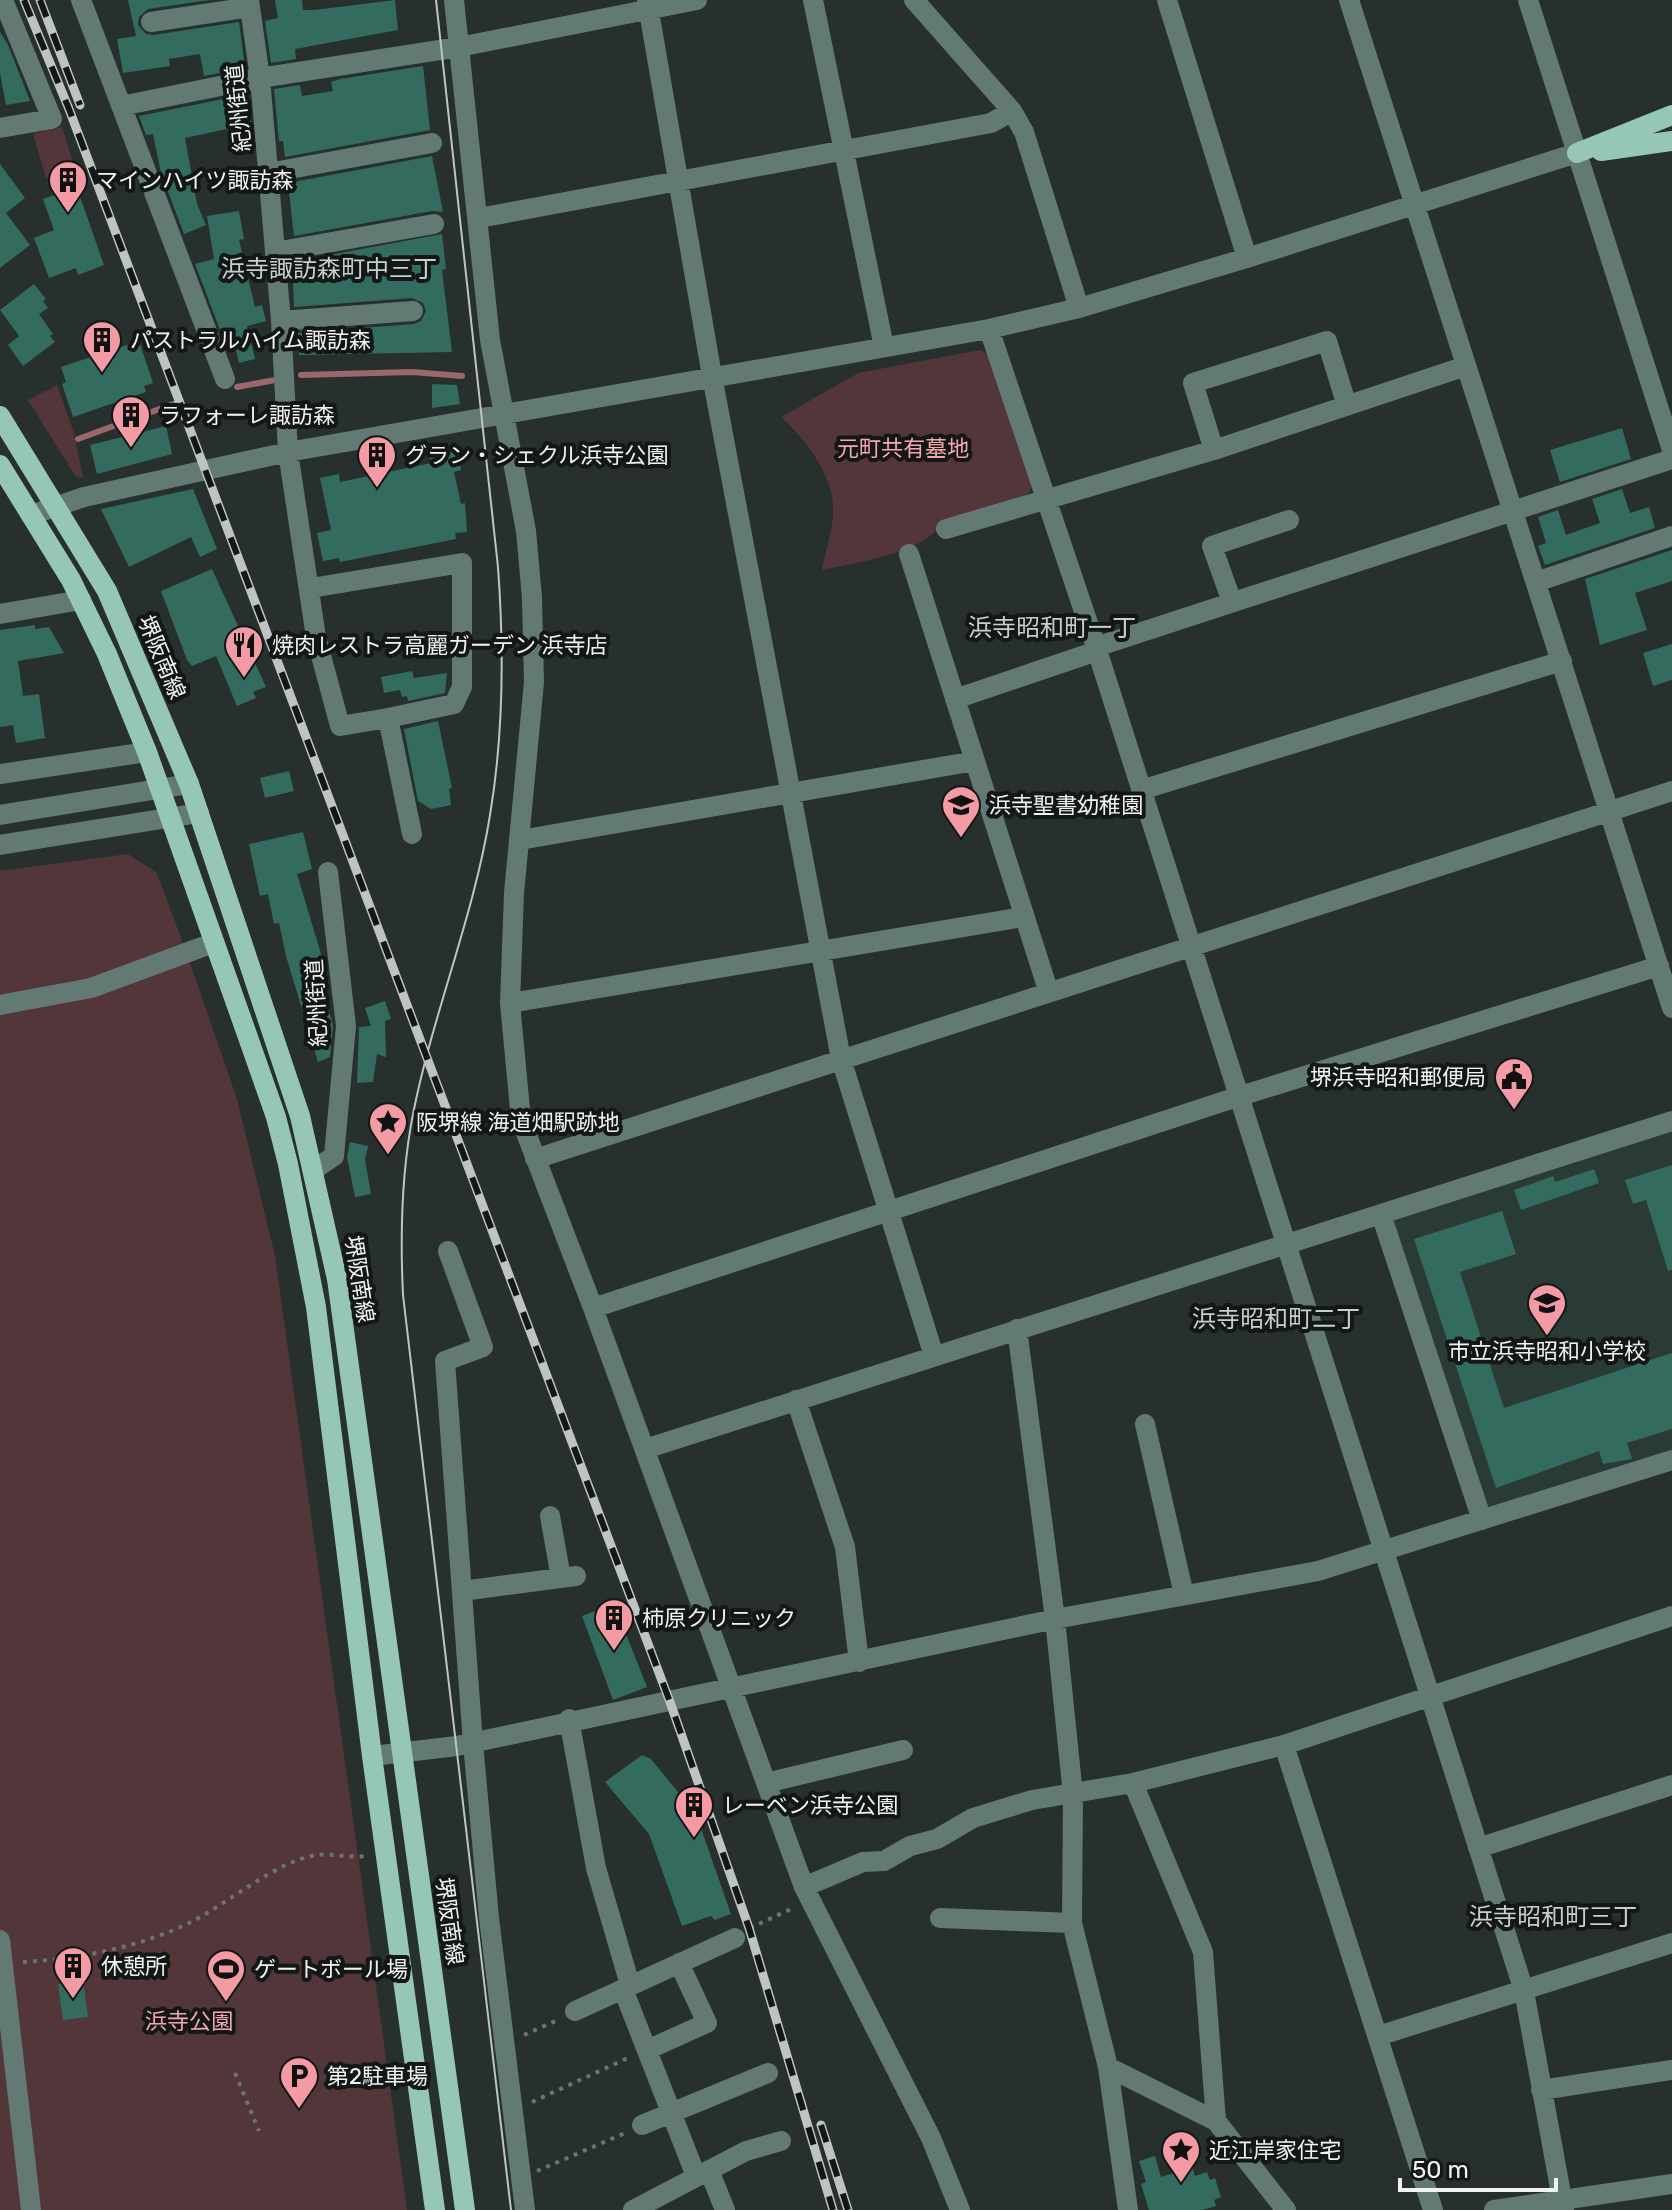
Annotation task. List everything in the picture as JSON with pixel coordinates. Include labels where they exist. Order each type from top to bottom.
[{"type":"main road","points":[[1577,153],[1672,115]]},
{"type":"main road","points":[[1577,153],[1672,141]]},
{"type":"main road","name":"堺阪南線","points":[[0,416],[113,604],[189,784],[315,1169],[337,1279],[391,1653],[400,1753],[465,2210]]},
{"type":"main road","points":[[0,465],[9,492],[31,515],[81,600],[107,654],[147,752],[276,1117],[307,1244],[372,1756],[435,2210]]},
{"type":"street","points":[[81,0],[225,379]]},
{"type":"street","points":[[454,0],[490,340],[526,531],[532,612],[534,698],[514,893],[510,1003],[521,1120],[807,1894],[931,2138],[960,2210]]},
{"type":"street","points":[[121,106],[260,78],[459,47],[648,4],[697,0]]},
{"type":"street","points":[[813,0],[884,347]]},
{"type":"street","points":[[914,0],[1012,111],[1024,132],[1079,308]]},
{"type":"street","points":[[1167,0],[1247,258]]},
{"type":"street","points":[[1349,0],[1672,1008]]},
{"type":"street","points":[[1528,0],[1672,450]]},
{"type":"street","points":[[151,22],[249,4]]},
{"type":"street","name":"紀州街道","points":[[249,4],[260,78],[281,321],[288,452],[316,637],[340,726],[388,718]]},
{"type":"street","points":[[648,4],[712,376],[841,1059],[934,1356]]},
{"type":"street","points":[[0,128],[52,119],[4,10]]},
{"type":"street","points":[[479,218],[991,123],[1012,111]]},
{"type":"street","points":[[268,173],[432,143]]},
{"type":"street","points":[[31,515],[84,497],[288,452],[989,329],[1079,308],[1577,153]]},
{"type":"street","points":[[275,252],[434,224]]},
{"type":"street","points":[[281,321],[413,311]]},
{"type":"street","points":[[989,329],[1096,649],[1381,1551],[1524,1991],[1562,2205]]},
{"type":"street","points":[[1214,450],[1193,383],[1327,341],[1347,406]]},
{"type":"street","points":[[946,529],[1214,450],[1466,366]]},
{"type":"street","points":[[955,699],[1232,602],[1672,459]]},
{"type":"street","points":[[1232,602],[1212,546],[1289,520]]},
{"type":"street","points":[[1536,582],[1672,536]]},
{"type":"street","points":[[909,554],[1048,990]]},
{"type":"street","points":[[311,588],[462,563],[462,687],[458,696],[454,704],[388,718],[412,834]]},
{"type":"street","points":[[0,614],[81,600]]},
{"type":"street","points":[[1141,790],[1562,661]]},
{"type":"street","points":[[0,774],[147,752]]},
{"type":"street","points":[[520,840],[975,761]]},
{"type":"street","points":[[0,815],[189,784]]},
{"type":"street","points":[[535,1159],[1048,990],[1672,791]]},
{"type":"street","points":[[0,845],[170,821],[199,813]]},
{"type":"street","name":"紀州街道","points":[[315,1169],[334,1156],[346,1026],[328,872]]},
{"type":"street","points":[[510,1003],[1023,917]]},
{"type":"street","points":[[0,1005],[91,988],[213,943]]},
{"type":"street","points":[[593,1308],[1237,1097],[1659,966]]},
{"type":"street","points":[[645,1449],[1672,1121]]},
{"type":"street","points":[[1381,1214],[1482,1520]]},
{"type":"street","points":[[448,1251],[483,1347],[445,1361],[473,1743],[504,2045],[525,2210]]},
{"type":"street","points":[[1017,1329],[1055,1619],[1073,1795],[1072,1923],[1108,2067],[1128,2210]]},
{"type":"street","points":[[796,1400],[845,1547],[859,1662]]},
{"type":"street","points":[[1145,1424],[1184,1595]]},
{"type":"street","points":[[372,1756],[473,1743],[569,1719],[733,1689],[1055,1619],[1318,1571],[1672,1460]]},
{"type":"street","points":[[462,1591],[569,1577],[550,1516]]},
{"type":"street","points":[[807,1894],[863,1862],[884,1861],[910,1846],[937,1839],[973,1818],[1032,1800],[1133,1783],[1284,1745],[1672,1616]]},
{"type":"street","points":[[569,1719],[596,1868],[626,1987],[672,2113],[702,2173],[725,2210]]},
{"type":"street","points":[[1284,1745],[1433,2210]]},
{"type":"street","points":[[766,1783],[903,1750]]},
{"type":"street","points":[[1133,1783],[1203,1952],[1215,2076],[1216,2121]]},
{"type":"street","points":[[1478,1848],[1672,1785]]},
{"type":"street","points":[[940,1918],[1072,1923]]},
{"type":"street","points":[[575,2011],[735,1938]]},
{"type":"street","points":[[0,1940],[31,2210]]},
{"type":"street","points":[[1378,2036],[1672,1943]]},
{"type":"street","points":[[647,2050],[707,2023],[679,1963]]},
{"type":"street","points":[[1108,2067],[1216,2121],[1286,2210]]},
{"type":"street","points":[[1541,2090],[1672,2070]]},
{"type":"street","points":[[642,2125],[768,2073]]},
{"type":"street","points":[[633,2210],[746,2151],[781,2141]]},
{"type":"street","points":[[1494,2210],[1562,2205],[1672,2184]]},
{"type":"path","points":[[3,1963],[99,1952],[157,1936],[191,1922],[291,1863],[317,1855],[366,1856]]},
{"type":"path","points":[[735,1938],[807,1894]]},
{"type":"path","points":[[504,2045],[575,2011]]},
{"type":"path","points":[[512,2111],[647,2050]]},
{"type":"path","points":[[235,2073],[259,2131]]},
{"type":"path","points":[[521,2177],[642,2125]]},
{"type":"shaded area","name":"市立浜寺昭和小学校","points":[[1672,1121],[1672,1460],[1482,1520],[1381,1214]]},
{"type":"green space","points":[[62,127],[75,168],[46,178],[33,134]]},
{"type":"green space","name":"元町共有墓地","points":[[980,350],[991,357],[1033,485],[1028,494],[944,520],[935,532],[907,549],[822,570],[832,521],[830,487],[809,448],[781,417],[858,373]]},
{"type":"green space","points":[[57,385],[73,430],[83,477],[76,477],[28,400]]},
{"type":"green space","name":"浜寺公園","points":[[128,854],[157,873],[187,954],[237,1099],[275,1256],[407,2210],[0,2210],[0,871]]},
{"type":"building","points":[[128,0],[209,0],[148,9],[139,17],[138,25],[146,34],[153,35],[239,22],[245,68],[204,76],[200,54],[169,59],[170,66],[123,73],[117,39],[136,36]]},
{"type":"building","points":[[275,0],[302,0],[303,10],[314,10],[395,0],[398,30],[295,49],[296,59],[271,63],[265,21],[278,18]]},
{"type":"building","points":[[0,32],[30,101],[6,105],[0,73]]},
{"type":"building","points":[[423,66],[430,130],[285,157],[283,141],[279,141],[274,89],[300,85],[302,96],[333,91],[331,82],[340,79]]},
{"type":"building","points":[[248,94],[253,145],[230,149],[227,129],[185,138],[197,204],[206,225],[184,234],[161,173],[153,134],[146,135],[139,116]]},
{"type":"building","points":[[432,156],[443,212],[432,211],[294,236],[288,183]]},
{"type":"building","points":[[0,164],[25,198],[6,213],[30,245],[0,268]]},
{"type":"building","name":"マインハイツ諏訪森","points":[[71,171],[104,265],[78,275],[76,268],[49,278],[34,238],[54,230],[43,199],[57,194],[56,177]]},
{"type":"building","points":[[239,211],[244,239],[239,240],[255,307],[262,305],[266,321],[247,326],[255,359],[239,363],[232,332],[222,335],[195,264],[214,259],[207,216]]},
{"type":"building","points":[[442,234],[446,269],[442,270],[452,352],[299,355],[297,333],[414,324],[421,321],[426,311],[423,303],[412,298],[294,307],[292,262]]},
{"type":"building","points":[[34,284],[46,299],[43,301],[48,308],[39,314],[55,342],[23,366],[8,345],[19,336],[0,310]]},
{"type":"building","name":"パストラルハイム諏訪森","points":[[130,344],[131,348],[140,344],[153,383],[144,386],[146,392],[73,417],[62,384],[66,382],[61,367]]},
{"type":"building","points":[[432,384],[457,385],[460,404],[432,408]]},
{"type":"building","name":"ラフォーレ諏訪森","points":[[166,426],[172,454],[97,474],[90,445]]},
{"type":"building","points":[[1622,428],[1631,459],[1560,482],[1550,450]]},
{"type":"building","points":[[457,448],[461,470],[454,472],[461,504],[465,503],[467,532],[455,533],[456,539],[340,562],[339,558],[323,561],[317,533],[331,530],[320,478],[339,474],[340,482],[431,463],[429,454]]},
{"type":"building","points":[[193,489],[217,549],[200,557],[191,537],[129,567],[101,509]]},
{"type":"building","points":[[1622,489],[1630,513],[1649,507],[1655,528],[1545,565],[1538,546],[1546,543],[1538,517],[1558,510],[1566,535],[1600,523],[1592,499]]},
{"type":"building","points":[[1672,550],[1672,581],[1635,593],[1647,630],[1600,645],[1585,579]]},
{"type":"building","points":[[212,569],[266,687],[253,692],[256,698],[237,706],[216,656],[192,666],[187,660],[161,591]]},
{"type":"building","points":[[35,625],[35,629],[49,627],[64,653],[18,661],[23,696],[39,694],[45,738],[16,743],[13,725],[0,727],[0,630]]},
{"type":"building","points":[[1672,644],[1672,680],[1653,686],[1643,653]]},
{"type":"building","points":[[412,671],[414,678],[447,673],[445,693],[408,701],[407,696],[402,697],[400,690],[384,693],[381,677]]},
{"type":"building","points":[[438,721],[452,788],[449,789],[451,805],[431,809],[418,801],[404,729]]},
{"type":"building","points":[[289,771],[294,791],[265,798],[260,778]]},
{"type":"building","points":[[303,832],[312,869],[297,874],[324,964],[317,966],[333,1026],[330,1057],[318,1062],[279,923],[274,924],[268,894],[260,896],[249,844]]},
{"type":"building","points":[[385,1001],[391,1019],[385,1021],[386,1057],[377,1054],[373,1082],[357,1083],[359,1027],[371,1026],[365,1008]]},
{"type":"building","points":[[350,1142],[368,1146],[365,1160],[371,1194],[355,1197],[347,1157]]},
{"type":"building","points":[[1672,1165],[1672,1270],[1668,1271],[1646,1200],[1633,1204],[1625,1180]]},
{"type":"building","points":[[1594,1169],[1599,1183],[1521,1210],[1514,1190],[1553,1176],[1555,1182]]},
{"type":"building","points":[[1502,1211],[1516,1254],[1460,1272],[1504,1408],[1672,1353],[1672,1429],[1627,1443],[1632,1459],[1603,1464],[1599,1451],[1496,1488],[1414,1239]]},
{"type":"building","name":"柿原クリニック","points":[[614,1604],[647,1687],[613,1700],[582,1616]]},
{"type":"building","name":"レーベン浜寺公園","points":[[642,1755],[651,1759],[696,1814],[731,1914],[715,1920],[711,1916],[682,1926],[649,1834],[605,1782]]},
{"type":"building","name":"休憩所","points":[[83,1980],[88,2017],[63,2020],[58,1984]]},
{"type":"building","points":[[1155,2156],[1161,2177],[1192,2167],[1195,2176],[1207,2172],[1210,2180],[1215,2178],[1221,2197],[1214,2200],[1216,2206],[1202,2210],[1149,2210],[1141,2184],[1146,2182],[1139,2161]]},
{"type":"waterway","points":[[301,375],[412,372],[462,376]]},
{"type":"waterway","points":[[237,387],[275,380]]},
{"type":"waterway","points":[[78,439],[176,403]]},
{"type":"tram line","points":[[436,0],[498,567],[502,691],[495,784],[483,853],[421,1076],[409,1137],[402,1204],[402,1272],[511,2210]]},
{"type":"railway","points":[[24,0],[69,109],[670,1702],[749,1928],[833,2210]]},
{"type":"railway","points":[[40,0],[80,105]]},
{"type":"railway","points":[[821,2125],[848,2210]]},
{"type":"place","name":"マインハイツ諏訪森","points":[[68,214]]},
{"type":"place","name":"パストラルハイム諏訪森","points":[[102,374]]},
{"type":"place","name":"ラフォーレ諏訪森","points":[[131,449]]},
{"type":"place","name":"グラン・シェクル浜寺公園","points":[[377,489]]},
{"type":"place","name":"焼肉レストラ高麗ガーデン 浜寺店","points":[[244,679]]},
{"type":"place","name":"浜寺聖書幼稚園","points":[[961,839]]},
{"type":"place","name":"堺浜寺昭和郵便局","points":[[1514,1111]]},
{"type":"place","name":"阪堺線 海道畑駅跡地","points":[[388,1156]]},
{"type":"place","name":"市立浜寺昭和小学校","points":[[1547,1337]]},
{"type":"place","name":"柿原クリニック","points":[[614,1652]]},
{"type":"place","name":"レーベン浜寺公園","points":[[694,1839]]},
{"type":"place","name":"休憩所","points":[[73,2000]]},
{"type":"place","name":"ゲートボール場","points":[[226,2003]]},
{"type":"place","name":"第2駐車場","points":[[299,2110]]},
{"type":"place","name":"近江岸家住宅","points":[[1181,2184]]},
{"type":"district","name":"浜寺諏訪森町中三丁","points":[[329,269]]},
{"type":"district","name":"浜寺昭和町一丁","points":[[1052,628]]},
{"type":"district","name":"浜寺昭和町二丁","points":[[1276,1319]]},
{"type":"district","name":"浜寺昭和町三丁","points":[[1553,1917]]}]
